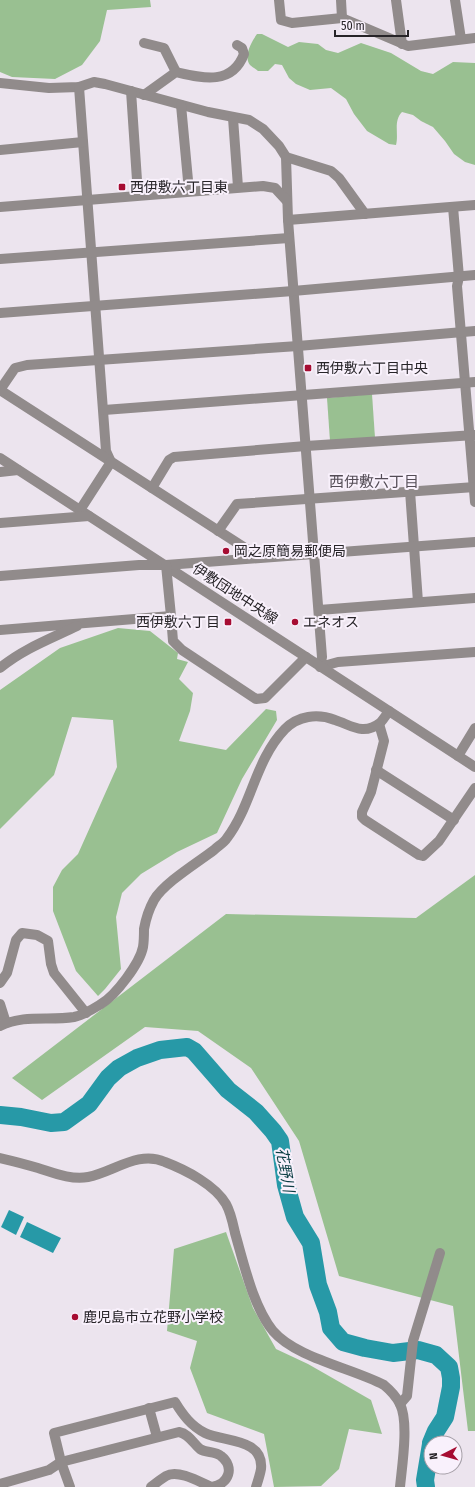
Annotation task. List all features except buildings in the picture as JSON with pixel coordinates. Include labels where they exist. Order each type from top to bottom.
[{"type":"street","points":[[279,0],[281,20],[292,23],[342,18],[408,46],[475,38]]},
{"type":"street","points":[[340,0],[342,18]]},
{"type":"street","points":[[396,0],[402,44]]},
{"type":"street","points":[[455,0],[461,39]]},
{"type":"street","points":[[144,43],[164,48],[176,72]]},
{"type":"street","points":[[144,95],[176,72],[205,79],[221,77],[231,72],[241,62],[244,54],[242,48],[237,45]]},
{"type":"street","points":[[0,83],[49,88],[79,87],[94,82],[105,84],[181,105],[233,118],[249,120],[279,146],[286,157],[289,238],[319,610],[322,657],[320,666],[338,662],[475,652]]},
{"type":"street","points":[[79,87],[106,451],[111,462]]},
{"type":"street","points":[[131,91],[138,195]]},
{"type":"street","points":[[181,105],[190,191]]},
{"type":"street","points":[[233,118],[238,187]]},
{"type":"street","points":[[0,150],[83,142]]},
{"type":"street","points":[[286,157],[331,171],[339,178],[365,214]]},
{"type":"street","points":[[0,206],[262,186],[275,188],[287,200]]},
{"type":"street","points":[[288,220],[475,205]]},
{"type":"street","points":[[453,206],[461,332],[470,382],[475,502]]},
{"type":"street","points":[[0,259],[289,238]]},
{"type":"street","points":[[0,313],[293,291],[475,275]]},
{"type":"street","points":[[259,557],[0,390],[15,368],[27,365],[298,346],[475,331]]},
{"type":"street","points":[[104,410],[470,382]]},
{"type":"street","points":[[152,488],[170,460],[174,457],[306,446],[472,435]]},
{"type":"street","name":"伊敷団地中央線","points":[[0,458],[475,767]]},
{"type":"street","points":[[80,510],[111,462]]},
{"type":"street","points":[[0,472],[18,470]]},
{"type":"street","points":[[218,531],[237,504],[474,487]]},
{"type":"street","points":[[410,491],[418,602]]},
{"type":"street","points":[[0,523],[89,516]]},
{"type":"street","points":[[0,576],[475,542]]},
{"type":"street","points":[[166,565],[173,641],[182,650],[256,698],[265,698],[306,657]]},
{"type":"street","points":[[319,610],[475,598]]},
{"type":"street","points":[[0,630],[171,616]]},
{"type":"street","points":[[0,668],[17,655],[30,648],[82,624]]},
{"type":"street","points":[[0,1004],[3,1024],[26,1018],[75,1017],[86,1013],[103,1003],[119,987],[140,958],[144,945],[144,929],[147,914],[155,899],[174,880],[226,840],[241,817],[255,779],[264,760],[283,731],[290,724],[306,717],[317,716],[334,719],[351,728],[360,730],[379,724],[389,711]]},
{"type":"street","points":[[379,724],[384,741],[370,792],[362,812],[362,817],[365,820],[419,855],[423,856],[439,841],[475,788]]},
{"type":"street","points":[[458,756],[475,728]]},
{"type":"street","points":[[376,770],[454,820]]},
{"type":"street","points":[[0,983],[7,973],[16,940],[19,936],[22,933],[37,935],[48,941],[54,974],[86,1013]]},
{"type":"street","points":[[0,1158],[63,1176],[76,1178],[88,1177],[142,1158],[152,1158],[164,1161],[198,1178],[218,1193],[226,1205],[250,1283],[259,1306],[273,1331],[286,1344],[299,1351],[384,1385],[393,1393],[400,1404],[404,1417],[400,1487]]},
{"type":"street","points":[[400,1404],[407,1396],[413,1341],[440,1253]]},
{"type":"street","points":[[70,1487],[61,1462],[54,1433],[175,1402],[187,1420],[206,1433],[245,1444],[256,1451],[261,1462],[256,1487]]},
{"type":"street","points":[[149,1408],[157,1437]]},
{"type":"street","points":[[0,1484],[49,1470],[61,1462],[179,1432],[184,1433],[202,1450],[220,1455],[228,1469],[228,1476],[219,1486],[211,1487],[181,1474],[173,1473],[167,1475],[151,1487]]},
{"type":"green space","points":[[0,0],[150,0],[151,7],[107,10],[100,41],[82,65],[55,79],[12,77],[0,72]]},
{"type":"green space","points":[[257,34],[262,34],[288,47],[299,42],[318,44],[326,50],[338,53],[361,43],[391,53],[421,71],[433,74],[453,62],[475,63],[475,165],[465,162],[454,154],[433,127],[413,115],[402,112],[397,123],[396,145],[389,144],[367,131],[354,114],[346,99],[331,88],[310,90],[296,84],[289,78],[282,65],[275,64],[268,71],[258,71],[250,65],[247,57],[249,49]]},
{"type":"green space","points":[[372,394],[375,438],[330,441],[327,398]]},
{"type":"green space","points":[[118,628],[150,631],[178,653],[177,659],[188,662],[179,679],[193,693],[190,711],[179,741],[226,750],[266,709],[276,711],[277,720],[242,779],[217,833],[177,852],[141,874],[122,893],[116,917],[121,969],[98,996],[76,971],[53,911],[53,887],[62,870],[78,854],[117,767],[113,720],[72,717],[54,775],[0,829],[0,690],[60,648]]},
{"type":"green space","points":[[475,875],[475,1431],[468,1431],[453,1306],[339,1276],[299,1141],[251,1068],[198,1031],[145,1027],[42,1100],[12,1078],[226,914],[416,918]]},
{"type":"green space","points":[[226,1232],[253,1308],[276,1349],[308,1364],[371,1400],[382,1434],[349,1429],[339,1469],[321,1486],[274,1487],[264,1434],[207,1413],[190,1368],[197,1341],[167,1331],[174,1249]]},
{"type":"water","points":[[9,1210],[24,1217],[16,1235],[1,1227]]},
{"type":"water","points":[[27,1222],[61,1238],[53,1253],[20,1237]]},
{"type":"waterway","name":"花野川","points":[[0,1115],[21,1117],[51,1123],[64,1122],[89,1104],[108,1078],[119,1068],[137,1058],[160,1050],[187,1047],[194,1051],[228,1090],[256,1112],[280,1141],[286,1185],[295,1217],[311,1243],[318,1285],[328,1312],[331,1328],[343,1342],[393,1353],[418,1350],[436,1355],[449,1367],[451,1387],[445,1417],[434,1435]]},
{"type":"waterway","name":"花野川","points":[[426,1475],[426,1487]]},
{"type":"place","name":"西伊敷六丁目東","points":[[122,187]]},
{"type":"place","name":"西伊敷六丁目中央","points":[[308,368]]},
{"type":"place","name":"岡之原簡易郵便局","points":[[226,551]]},
{"type":"place","name":"西伊敷六丁目","points":[[228,622]]},
{"type":"place","name":"エネオス","points":[[295,622]]},
{"type":"place","name":"鹿児島市立花野小学校","points":[[75,1317]]},
{"type":"district","name":"西伊敷六丁目","points":[[374,482]]}]
